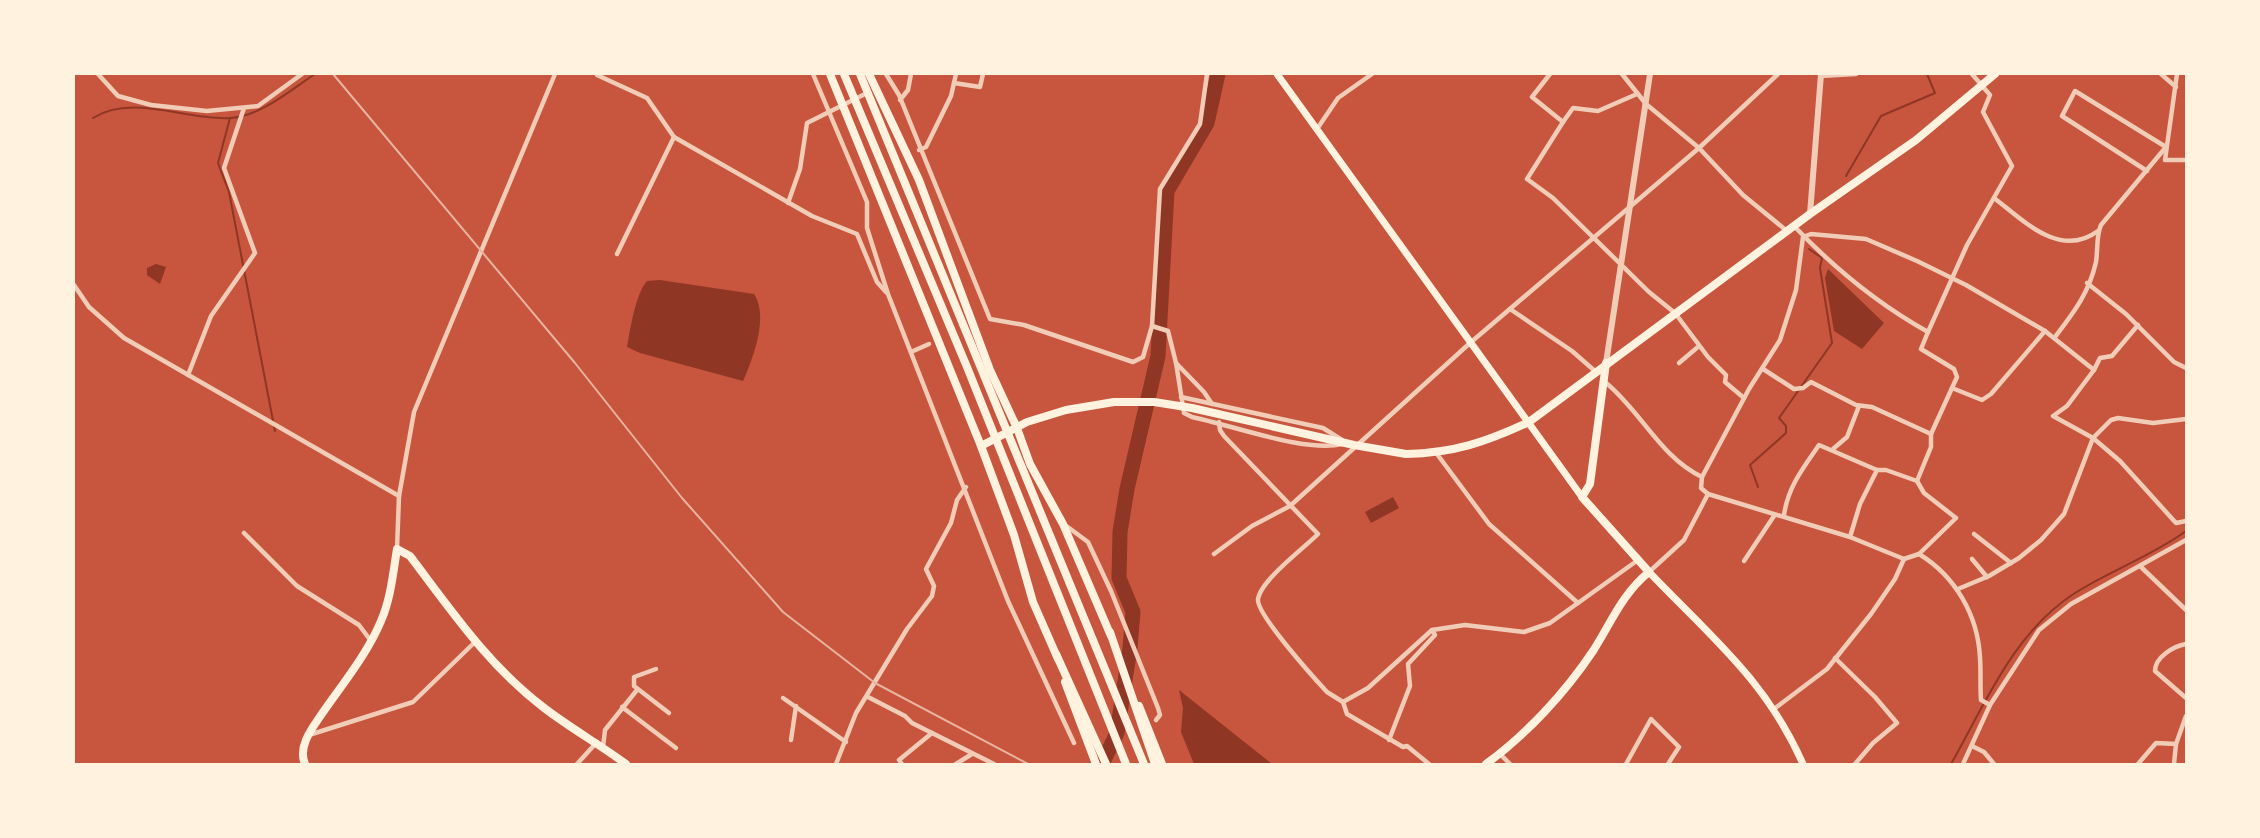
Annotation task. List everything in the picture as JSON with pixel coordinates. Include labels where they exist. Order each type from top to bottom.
[{"type":"highway","points":[[844,74],[967,367],[1126,765]]},
{"type":"highway","points":[[860,74],[1144,765]]},
{"type":"highway","points":[[1110,632],[1155,765]]},
{"type":"highway","points":[[1056,654],[1106,765]]},
{"type":"main road","points":[[830,74],[981,446],[1014,535],[1033,602],[1056,654],[1096,765]]},
{"type":"main road","points":[[869,74],[919,180],[990,370],[1017,428],[1030,464],[1063,524],[1110,632],[1162,765]]},
{"type":"main road","points":[[1277,74],[1582,497],[1648,572],[1737,660],[1774,708],[1803,765]]},
{"type":"main road","points":[[981,446],[1017,428],[1066,410],[1114,402],[1143,402],[1192,408],[1350,444],[1406,454],[1437,454],[1464,449],[1529,422],[1810,214],[1916,140],[1995,74]]},
{"type":"main road","points":[[1582,497],[1590,484],[1606,363]]},
{"type":"main road","points":[[305,765],[302,753],[309,735],[371,641],[389,598],[397,549],[410,556],[475,642],[512,681],[543,707],[600,744],[626,765]]},
{"type":"main road","points":[[1486,765],[1561,694],[1593,651],[1622,600],[1648,572]]},
{"type":"street","points":[[98,74],[118,96],[150,105],[207,111],[243,110],[258,106],[302,74]]},
{"type":"street","points":[[397,549],[399,496],[414,411],[555,74]]},
{"type":"street","points":[[596,74],[647,98],[674,137],[788,203],[857,234],[877,282],[888,294]]},
{"type":"street","points":[[813,74],[867,202],[867,228],[910,352],[966,487],[1008,601],[1074,743]]},
{"type":"street","points":[[886,74],[900,100],[990,319],[1024,325],[1133,362],[1143,357],[1152,326],[1160,189],[1200,124],[1208,74]]},
{"type":"street","points":[[900,100],[908,90],[911,74]]},
{"type":"street","points":[[919,150],[926,147],[951,96],[956,74]]},
{"type":"street","points":[[954,83],[980,87],[983,74]]},
{"type":"street","points":[[1317,129],[1338,98],[1372,74]]},
{"type":"street","points":[[1550,74],[1532,97],[1563,122]]},
{"type":"street","points":[[1622,74],[1637,94],[1699,148],[1743,195],[1803,237],[1892,312],[1928,332]]},
{"type":"street","points":[[1606,363],[1650,74]]},
{"type":"street","points":[[1214,554],[1252,526],[1290,506],[1350,444],[1699,148],[1778,74]]},
{"type":"street","points":[[1810,214],[1820,75],[1852,76],[1856,74]]},
{"type":"street","points":[[1917,481],[1931,447],[1931,434],[1957,377],[1954,369],[1921,349],[1967,246],[2012,166],[1983,112],[1990,95],[1972,74]]},
{"type":"street","points":[[2161,74],[2176,87]]},
{"type":"street","points":[[2177,74],[2165,160],[2187,160]]},
{"type":"street","points":[[788,203],[800,169],[807,123],[890,81]]},
{"type":"street","points":[[2146,171],[2062,116],[2075,91],[2166,147]]},
{"type":"street","points":[[1637,94],[1598,111],[1574,108],[1527,180],[1553,198],[1622,266],[1675,313],[1699,346],[1726,375],[1725,382],[1744,398]]},
{"type":"street","points":[[188,375],[211,316],[255,252],[224,168],[243,110]]},
{"type":"street","points":[[618,254],[674,137]]},
{"type":"street","points":[[1994,198],[2049,239],[2079,242],[2098,231],[2166,147]]},
{"type":"street","points":[[2055,337],[2086,296],[2087,283],[2095,266],[2098,231]]},
{"type":"street","points":[[1803,237],[1811,234],[1866,239],[1952,279],[2045,331],[2094,370]]},
{"type":"street","points":[[1784,515],[1787,496],[1794,482],[1819,445],[1833,449],[1877,470],[1886,470],[1917,481],[1924,493],[1956,518],[1919,554],[1904,559],[1850,537],[1784,515],[1774,516],[1708,494],[1701,488],[1702,477],[1744,398],[1780,340],[1796,290],[1803,237]]},
{"type":"street","points":[[2087,283],[2138,326],[2174,362],[2187,368]]},
{"type":"street","points":[[74,285],[89,307],[124,338],[399,496]]},
{"type":"street","points":[[1510,309],[1572,351],[1596,372]]},
{"type":"street","points":[[1152,326],[1168,331],[1184,413],[1329,447],[1350,444]]},
{"type":"street","points":[[2138,326],[2112,356],[2100,358],[2094,370],[2067,406],[2053,416],[2093,438],[2120,461],[2176,523],[2187,521]]},
{"type":"street","points":[[1952,388],[1982,400],[1992,394],[2045,331]]},
{"type":"street","points":[[910,352],[929,344]]},
{"type":"street","points":[[1679,363],[1699,346]]},
{"type":"street","points":[[1176,363],[1197,383],[1212,404]]},
{"type":"street","points":[[1763,369],[1794,389],[1811,381],[1859,406],[1872,407],[1931,434]]},
{"type":"street","points":[[1605,382],[1639,416],[1678,462],[1702,477]]},
{"type":"street","points":[[1181,397],[1323,428],[1350,444]]},
{"type":"street","points":[[1833,449],[1847,437],[1859,406]]},
{"type":"street","points":[[1958,589],[1987,578],[2041,540],[2064,514],[2093,438],[2111,420],[2118,418],[2153,423],[2187,419]]},
{"type":"street","points":[[1219,422],[1224,436],[1318,534],[1267,582],[1258,597],[1258,604],[1276,634],[1327,692],[1343,702],[1347,714],[1389,740],[1403,747],[1407,746],[1429,765]]},
{"type":"street","points":[[1437,454],[1489,524],[1578,603]]},
{"type":"street","points":[[1850,537],[1860,504],[1877,470]]},
{"type":"street","points":[[836,765],[856,712],[868,697],[907,629],[932,596],[934,586],[926,569],[966,487]]},
{"type":"street","points":[[1648,572],[1684,540],[1708,494]]},
{"type":"street","points":[[1744,561],[1774,516]]},
{"type":"street","points":[[1063,524],[1088,542],[1102,571],[1158,708],[1160,715],[1156,720]]},
{"type":"street","points":[[244,533],[297,586],[359,625],[371,641]]},
{"type":"street","points":[[1974,534],[2011,563]]},
{"type":"street","points":[[1963,765],[1990,705],[2039,630],[2071,604],[2187,540]]},
{"type":"street","points":[[1919,554],[1940,567],[1958,589],[1977,633],[1981,700],[1990,705]]},
{"type":"street","points":[[1774,708],[1827,669],[1871,614],[1895,579],[1904,559]]},
{"type":"street","points":[[1972,559],[1987,578]]},
{"type":"street","points":[[1343,702],[1368,688],[1432,630],[1465,625],[1524,632],[1550,623],[1638,560]]},
{"type":"street","points":[[2140,566],[2187,610]]},
{"type":"street","points":[[1389,740],[1410,686],[1408,664],[1434,636],[1432,630]]},
{"type":"street","points":[[309,735],[413,702],[475,642]]},
{"type":"street","points":[[2187,644],[2158,660],[2155,671],[2187,698]]},
{"type":"street","points":[[1835,658],[1875,697],[1897,723],[1873,743],[1855,765]]},
{"type":"street","points":[[656,669],[634,677],[632,682],[637,690],[669,713]]},
{"type":"street","points":[[577,765],[600,744],[605,730],[637,690]]},
{"type":"street","points":[[868,697],[994,765]]},
{"type":"street","points":[[783,698],[846,742]]},
{"type":"street","points":[[791,740],[796,706]]},
{"type":"street","points":[[622,707],[676,748]]},
{"type":"street","points":[[2174,765],[2176,744],[2187,716]]},
{"type":"street","points":[[1626,765],[1651,719],[1679,747],[1668,765]]},
{"type":"street","points":[[902,765],[898,760],[932,733]]},
{"type":"street","points":[[2139,765],[2156,743],[2176,744]]},
{"type":"street","points":[[1972,746],[1984,753],[1994,765]]},
{"type":"street","points":[[956,765],[972,754]]},
{"type":"street","points":[[1500,754],[1510,765]]},
{"type":"shaded area","points":[[156,264],[166,267],[160,284],[147,275],[147,268]]},
{"type":"shaded area","points":[[1828,269],[1884,323],[1862,349],[1834,331],[1825,278]]},
{"type":"shaded area","points":[[660,280],[754,294],[758,303],[760,326],[755,349],[743,381],[640,353],[627,347],[634,312],[643,287],[647,281]]},
{"type":"shaded area","points":[[1393,497],[1399,508],[1371,523],[1365,512]]},
{"type":"shaded area","points":[[1179,690],[1272,764],[1194,764],[1181,732],[1183,708]]},
{"type":"waterway","points":[[93,118],[108,111],[125,108],[160,110],[214,118],[241,116],[264,108],[315,74]]},
{"type":"waterway","points":[[1102,764],[1117,733],[1130,648],[1133,612],[1119,578],[1120,532],[1127,489],[1158,356],[1167,191],[1207,123],[1218,74]]},
{"type":"waterway","points":[[1846,176],[1881,116],[1935,93],[1927,74]]},
{"type":"waterway","points":[[230,118],[218,163],[229,192],[275,431]]},
{"type":"waterway","points":[[1758,487],[1750,465],[1786,433],[1786,426],[1779,418],[1832,343],[1820,268],[1822,258],[1809,249]]},
{"type":"waterway","points":[[1951,764],[1989,694],[2018,648],[2054,609],[2075,593],[2186,531]]},
{"type":"railway","points":[[333,74],[575,363],[682,498],[783,612],[875,683],[1028,764]]}]
